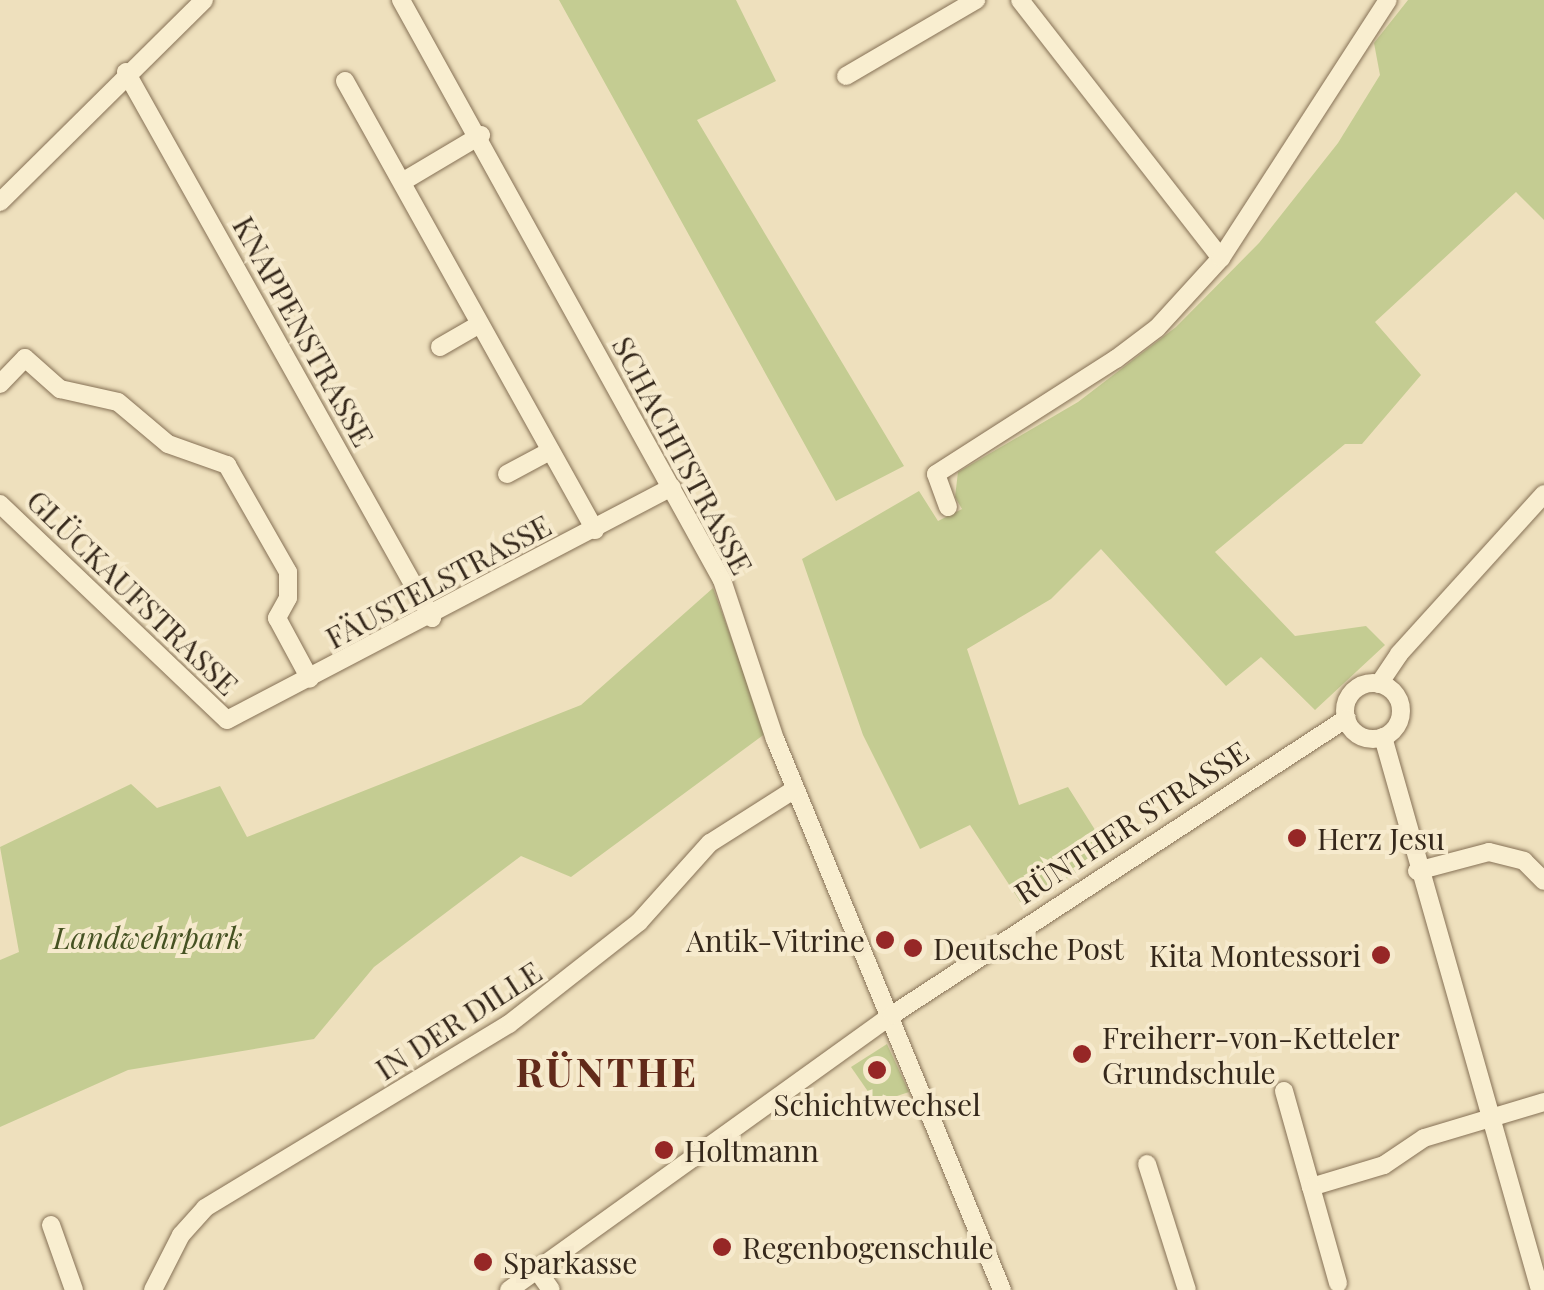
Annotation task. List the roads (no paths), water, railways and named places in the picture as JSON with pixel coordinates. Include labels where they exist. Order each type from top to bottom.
[{"type":"street","points":[[0,202],[126,72],[204,0]]},
{"type":"street","name":"SCHACHTSTRASSE","points":[[401,0],[481,135],[722,580],[795,790],[892,1015],[1002,1290]]},
{"type":"street","points":[[846,76],[976,0]]},
{"type":"street","points":[[1020,0],[1221,258]]},
{"type":"street","points":[[948,507],[936,474],[1077,389],[1157,328],[1221,258],[1388,0]]},
{"type":"street","name":"KNAPPENSTRASSE","points":[[126,72],[432,618]]},
{"type":"street","points":[[345,81],[596,530]]},
{"type":"street","points":[[402,182],[481,135]]},
{"type":"street","points":[[440,347],[480,324]]},
{"type":"street","points":[[0,384],[26,358],[60,389],[118,402],[168,444],[228,466],[288,572],[288,598],[277,618],[310,679]]},
{"type":"street","points":[[507,474],[550,451]]},
{"type":"street","name":"FÄUSTELSTRASSE","points":[[227,720],[432,618],[672,487]]},
{"type":"street","name":"RÜNTHER STRASSE","points":[[509,1290],[892,1015],[1346,718],[1352,694],[1380,684],[1399,654],[1544,494]]},
{"type":"street","name":"GLÜCKAUFSTRASSE","points":[[0,504],[227,720]]},
{"type":"street","points":[[1346,718],[1360,736],[1383,737],[1395,728],[1401,709],[1393,691],[1380,684]]},
{"type":"street","points":[[1383,737],[1540,1290]]},
{"type":"street","name":"IN DER DILLE","points":[[163,1287],[181,1235],[205,1208],[509,1024],[639,922],[710,843],[795,790]]},
{"type":"street","points":[[1418,870],[1490,852],[1524,860],[1544,880]]},
{"type":"street","points":[[1284,1092],[1338,1283]]},
{"type":"street","points":[[1311,1187],[1384,1165],[1424,1138],[1544,1102]]},
{"type":"street","points":[[1147,1164],[1187,1290]]},
{"type":"street","points":[[51,1226],[74,1290]]},
{"type":"street","points":[[537,1270],[551,1290]]},
{"type":"place","name":"Herz Jesu","points":[[1297,838]]},
{"type":"place","name":"Antik-Vitrine","points":[[885,940]]},
{"type":"place","name":"Deutsche Post","points":[[913,948]]},
{"type":"place","name":"Kita Montessori","points":[[1381,955]]},
{"type":"place","name":"Freiherr-von-Ketteler Grundschule","points":[[1082,1054]]},
{"type":"place","name":"Schichtwechsel","points":[[877,1070]]},
{"type":"place","name":"Holtmann","points":[[664,1150]]},
{"type":"place","name":"Regenbogenschule","points":[[722,1247]]},
{"type":"place","name":"Sparkasse","points":[[483,1262]]},
{"type":"district","name":"RÜNTHE","points":[[607,1071]]},
{"type":"park label","name":"Landwehrpark","points":[[148,937]]}]
